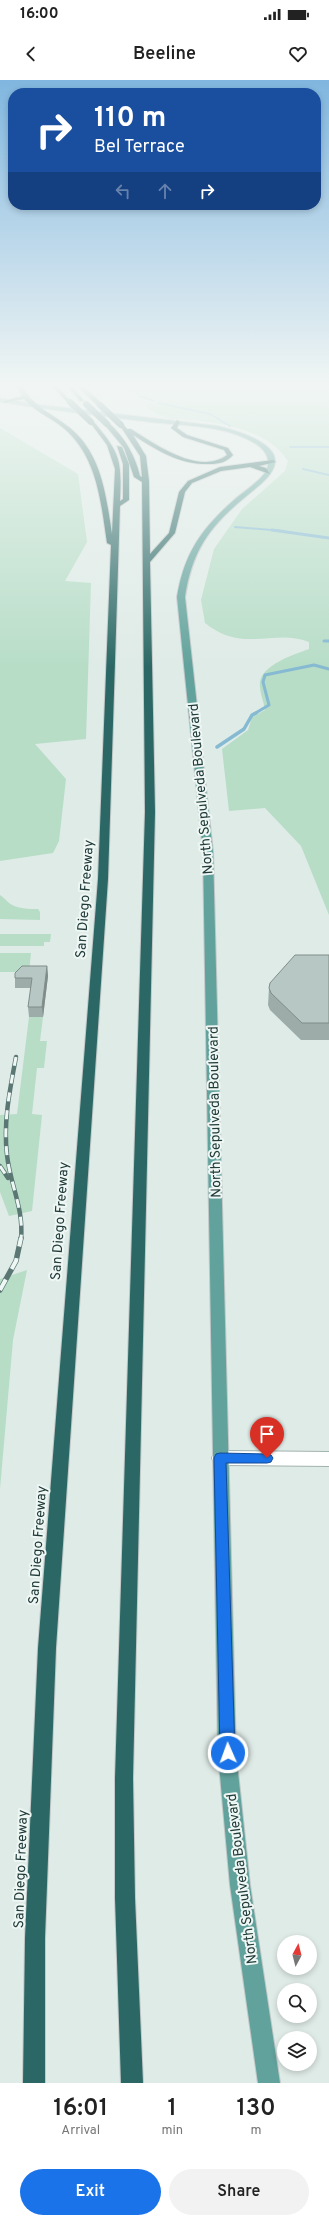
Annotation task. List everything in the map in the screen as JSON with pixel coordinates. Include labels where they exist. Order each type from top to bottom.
[{"type":"highway","points":[[99,479],[114,565]]},
{"type":"highway","name":"San Diego Freeway","points":[[34,2083],[33,1978],[43,1718],[72,1270],[100,920],[109,752],[117,479]]},
{"type":"highway","points":[[117,505],[126,500],[126,479]]},
{"type":"highway","points":[[132,2083],[124,1778],[150,796],[146,481],[143,479]]},
{"type":"highway","points":[[146,562],[172,533],[182,492],[186,485],[196,479]]},
{"type":"main road","name":"North Sepulveda Boulevard","points":[[261,479],[224,511],[204,533],[186,568],[181,597],[208,852],[222,1416],[220,1458],[228,1753],[232,1817],[249,1952],[269,2083]]},
{"type":"street","points":[[220,1458],[329,1460]]},
{"type":"green space","points":[[0,479],[79,479],[87,542],[65,581],[91,583],[86,739],[35,744],[66,779],[59,841],[53,853],[0,861]]},
{"type":"green space","points":[[275,479],[329,479],[329,915],[301,846],[265,808],[229,811],[222,749],[248,730],[252,717],[265,710],[260,683],[266,671],[280,661],[309,649],[309,642],[296,638],[283,637],[245,639],[232,637],[219,632],[205,623],[201,600],[214,549],[242,509]]},
{"type":"green space","points":[[0,895],[9,903],[16,906],[38,909],[40,912],[40,920],[0,919]]},
{"type":"green space","points":[[0,934],[51,934],[50,942],[44,942],[44,946],[0,946]]},
{"type":"green space","points":[[0,953],[31,953],[29,972],[0,972]]},
{"type":"green space","points":[[29,1017],[43,1017],[40,1041],[47,1041],[44,1068],[37,1068],[32,1114],[42,1115],[32,1211],[9,1216],[0,1192],[0,1115],[17,1114]]},
{"type":"green space","points":[[27,1270],[13,1340],[0,1489],[0,1279]]},
{"type":"building","points":[[295,955],[329,955],[329,1023],[302,1023],[271,993],[269,988],[270,983]]},
{"type":"building","points":[[22,966],[47,966],[42,1007],[28,1007],[32,978],[15,978],[15,973]]},
{"type":"waterway","points":[[235,527],[272,530]]},
{"type":"waterway","points":[[272,530],[284,531]]},
{"type":"waterway","points":[[272,530],[329,538]]},
{"type":"waterway","points":[[324,641],[329,641]]},
{"type":"waterway","points":[[254,714],[269,705],[263,682],[265,675],[314,665],[329,669]]},
{"type":"waterway","points":[[217,747],[244,729],[254,714]]},
{"type":"railway","points":[[16,1057],[8,1106],[6,1143],[9,1166],[19,1207],[21,1238]]},
{"type":"railway","points":[[0,1166],[8,1178]]},
{"type":"railway","points":[[0,1290],[16,1261],[21,1238]]},
{"type":"route","points":[[228,1753],[220,1458],[267,1458]]}]
